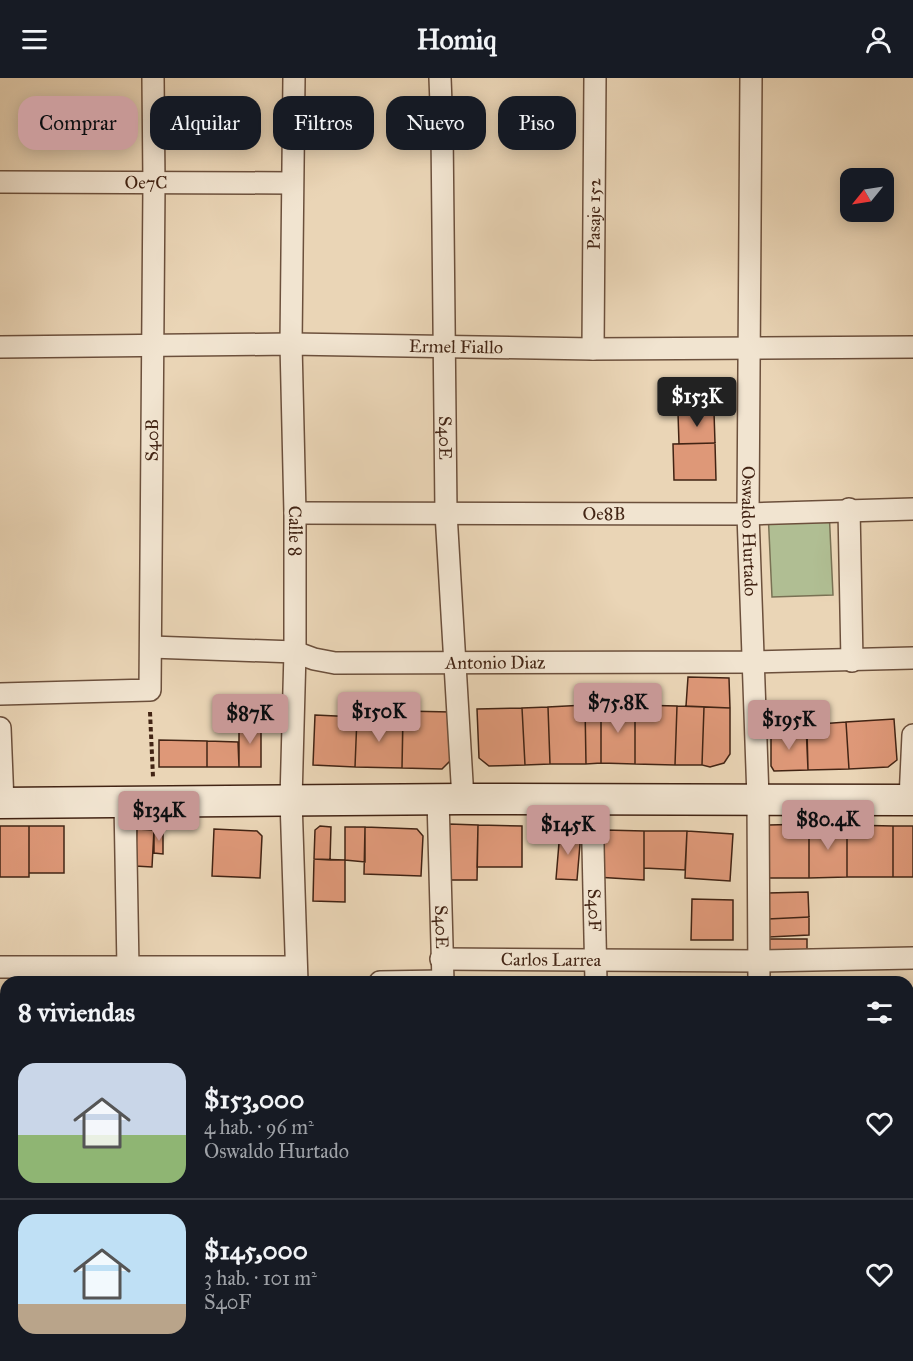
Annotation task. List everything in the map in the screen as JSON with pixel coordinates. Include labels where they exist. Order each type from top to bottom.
[{"type":"street","name":"S40B","points":[[150,690],[153,78]]},
{"type":"street","name":"Calle 8","points":[[294,78],[291,344],[295,651],[291,800],[297,975]]},
{"type":"street","name":"S40E","points":[[440,78],[446,513],[455,661],[441,959],[442,976]]},
{"type":"street","name":"Pasaje 152","points":[[593,349],[595,78]]},
{"type":"street","name":"Oswaldo Hurtado","points":[[751,78],[748,514],[758,798],[759,976]]},
{"type":"street","name":"Oe7C","points":[[0,182],[292,183]]},
{"type":"street","name":"Ermel Fiallo","points":[[0,347],[291,344],[593,349],[913,347]]},
{"type":"street","name":"Oe8B","points":[[295,513],[748,514],[849,509],[913,509]]},
{"type":"street","points":[[849,509],[852,661]]},
{"type":"street","name":"Antonio Diaz","points":[[152,646],[295,651],[314,659],[335,663],[754,662],[913,658]]},
{"type":"street","points":[[0,694],[150,690]]},
{"type":"street","points":[[0,728],[1,803],[450,799],[911,800],[913,735]]},
{"type":"street","name":"S40F","points":[[592,800],[596,976]]},
{"type":"street","points":[[128,968],[140,802]]},
{"type":"street","name":"Carlos Larrea","points":[[441,959],[760,961],[913,958]]},
{"type":"street","points":[[0,967],[128,968],[297,975]]},
{"type":"path","points":[[140,802],[150,690]]},
{"type":"green space","points":[[829,509],[833,595],[772,597],[768,511]]},
{"type":"building","points":[[714,412],[715,443],[679,444],[678,413]]},
{"type":"building","points":[[715,443],[716,480],[674,480],[673,444]]},
{"type":"building","points":[[688,677],[729,678],[730,708],[686,706]]},
{"type":"building","points":[[585,705],[601,705],[601,763],[586,764]]},
{"type":"building","points":[[585,705],[586,764],[550,764],[548,707]]},
{"type":"building","points":[[601,705],[635,705],[635,764],[601,763]]},
{"type":"building","points":[[635,705],[677,706],[675,765],[635,764]]},
{"type":"building","points":[[677,706],[704,707],[702,765],[675,765]]},
{"type":"building","points":[[806,706],[807,730],[771,731],[770,708]]},
{"type":"building","points":[[548,707],[550,764],[525,765],[522,708]]},
{"type":"building","points":[[704,707],[730,708],[730,754],[724,763],[710,767],[702,765]]},
{"type":"building","points":[[522,708],[525,765],[489,766],[479,758],[477,709]]},
{"type":"building","points":[[403,711],[451,712],[450,761],[442,769],[402,768]]},
{"type":"building","points":[[315,715],[357,717],[355,767],[313,765]]},
{"type":"building","points":[[357,717],[403,718],[402,768],[355,767]]},
{"type":"building","points":[[894,719],[897,760],[888,767],[849,769],[846,722]]},
{"type":"building","points":[[846,722],[849,769],[808,770],[806,725]]},
{"type":"building","points":[[239,723],[261,723],[261,767],[239,767]]},
{"type":"building","points":[[807,730],[808,770],[774,771],[771,766],[771,731]]},
{"type":"building","points":[[159,740],[207,741],[207,767],[159,767]]},
{"type":"building","points":[[207,741],[238,742],[239,767],[207,767]]},
{"type":"building","points":[[449,824],[478,825],[477,880],[444,880]]},
{"type":"building","points":[[809,824],[847,825],[847,877],[809,878]]},
{"type":"building","points":[[809,824],[809,878],[769,878],[769,825]]},
{"type":"building","points":[[478,825],[522,826],[522,867],[477,867]]},
{"type":"building","points":[[847,825],[893,826],[893,877],[847,877]]},
{"type":"building","points":[[0,826],[29,826],[29,877],[0,877]]},
{"type":"building","points":[[29,826],[64,826],[64,873],[29,873]]},
{"type":"building","points":[[320,826],[331,827],[330,860],[314,859],[315,830]]},
{"type":"building","points":[[893,826],[913,826],[913,877],[893,877]]},
{"type":"building","points":[[345,827],[365,827],[365,862],[345,860]]},
{"type":"building","points":[[365,827],[417,829],[423,836],[421,876],[364,874]]},
{"type":"building","points":[[137,829],[154,830],[152,867],[135,866]]},
{"type":"building","points":[[214,829],[257,831],[262,836],[260,878],[212,876]]},
{"type":"building","points":[[154,830],[163,830],[163,854],[154,853]]},
{"type":"building","points":[[604,830],[644,831],[644,880],[596,877],[598,835]]},
{"type":"building","points":[[560,831],[581,832],[577,880],[556,879]]},
{"type":"building","points":[[644,831],[687,831],[685,870],[644,868]]},
{"type":"building","points":[[687,831],[733,834],[730,881],[685,878]]},
{"type":"building","points":[[314,859],[345,860],[345,902],[313,901]]},
{"type":"building","points":[[808,892],[809,917],[768,919],[768,893]]},
{"type":"building","points":[[692,899],[733,900],[733,940],[691,940]]},
{"type":"building","points":[[809,917],[809,935],[769,937],[768,919]]},
{"type":"building","points":[[768,939],[807,939],[807,956],[768,956]]}]
